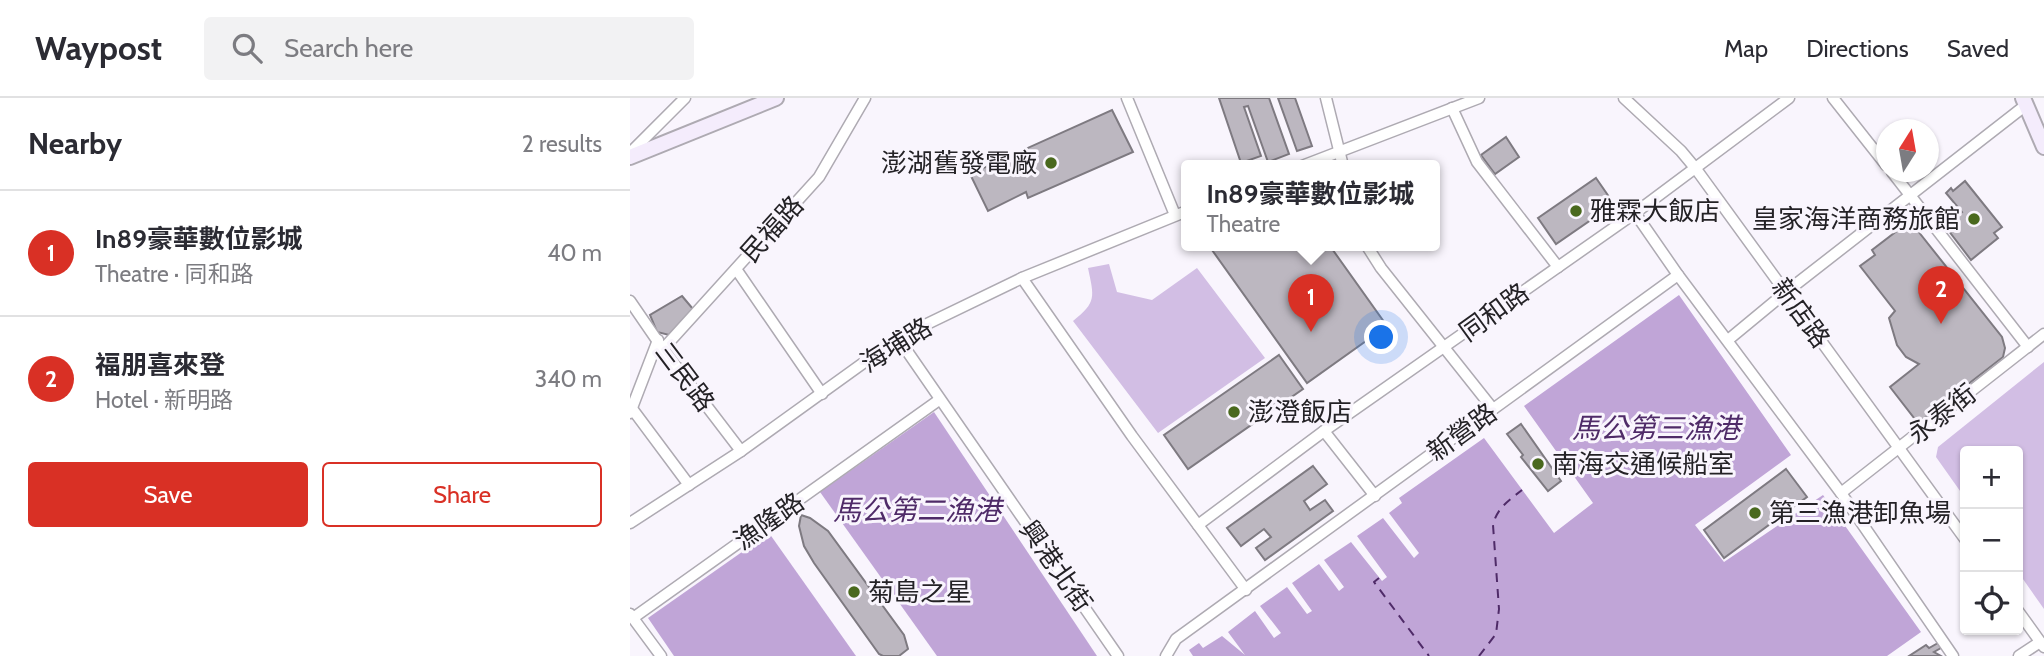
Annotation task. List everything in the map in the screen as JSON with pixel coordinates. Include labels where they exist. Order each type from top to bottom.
[{"type":"main road","points":[[630,155],[776,98]]},
{"type":"main road","points":[[2025,102],[2044,147]]},
{"type":"street","points":[[630,155],[685,98]]},
{"type":"street","name":"民福路","points":[[631,409],[660,345],[736,270],[819,177],[865,98]]},
{"type":"street","points":[[1128,98],[1175,215]]},
{"type":"street","points":[[1326,98],[1341,160]]},
{"type":"street","points":[[1317,160],[1479,98]]},
{"type":"street","name":"新店路","points":[[1624,98],[1681,151],[1696,169],[1960,532]]},
{"type":"street","name":"同和路","points":[[1198,525],[1324,431],[1635,214],[1789,98]]},
{"type":"street","points":[[1833,98],[1876,152]]},
{"type":"street","points":[[1728,340],[2025,102]]},
{"type":"street","points":[[1452,108],[1477,162],[1558,267]]},
{"type":"street","points":[[1900,182],[2028,347]]},
{"type":"street","name":"海埔路","points":[[630,523],[741,451],[898,338],[1023,278],[1181,213]]},
{"type":"street","points":[[1635,214],[1841,493],[1954,656]]},
{"type":"street","points":[[1370,251],[1443,349],[1493,409]]},
{"type":"street","points":[[736,270],[822,394]]},
{"type":"street","name":"新營路","points":[[1245,590],[1678,275]]},
{"type":"street","points":[[1023,278],[1132,436],[1245,590],[1176,639],[1166,656]]},
{"type":"street","name":"三民路","points":[[630,301],[741,451]]},
{"type":"street","name":"永泰街","points":[[1841,493],[2044,334]]},
{"type":"street","name":"興港北街","points":[[898,338],[1118,656]]},
{"type":"street","name":"漁隆路","points":[[631,616],[939,400]]},
{"type":"street","points":[[631,409],[688,485]]},
{"type":"street","points":[[1324,431],[1375,496]]},
{"type":"street","points":[[631,616],[661,656]]},
{"type":"street","points":[[2019,656],[2042,645],[2023,618]]},
{"type":"shaded area","points":[[1109,264],[1117,292],[1152,300],[1197,268],[1265,358],[1158,433],[1073,321],[1086,309],[1092,298],[1088,268]]},
{"type":"shaded area","points":[[2044,362],[2044,609],[2023,579],[2023,446],[1960,446],[1960,491],[1936,457],[1938,447]]},
{"type":"water","name":"馬公第三漁港","points":[[1679,295],[1791,455],[1695,525],[1724,562],[1823,495],[1921,632],[1887,656],[1193,656],[1189,650],[1199,643],[1203,648],[1222,636],[1245,655],[1228,632],[1255,611],[1274,638],[1281,633],[1260,606],[1287,587],[1307,614],[1312,611],[1292,583],[1319,564],[1339,591],[1344,587],[1324,560],[1351,542],[1382,581],[1387,577],[1357,536],[1383,518],[1414,558],[1419,553],[1389,513],[1402,503],[1399,498],[1484,438],[1554,533],[1593,503],[1524,406]]},
{"type":"water","name":"馬公第二漁港","points":[[934,412],[1097,656],[937,656],[820,492]]},
{"type":"water","name":"馬公第二漁港","points":[[769,533],[856,656],[674,656],[648,618]]},
{"type":"building","points":[[1219,98],[1269,98],[1289,154],[1267,160],[1248,106],[1244,107],[1261,156],[1240,160]]},
{"type":"building","points":[[1278,98],[1295,98],[1312,146],[1297,151]]},
{"type":"building","name":"澎湖舊發電廠","points":[[1112,110],[1133,152],[1028,198],[1026,192],[988,211],[970,174]]},
{"type":"building","points":[[1506,137],[1519,157],[1495,174],[1481,155]]},
{"type":"building","name":"雅霖大飯店","points":[[1596,178],[1614,204],[1556,244],[1538,218]]},
{"type":"building","name":"皇家海洋商務旅館","points":[[1965,181],[2002,227],[1994,233],[1998,238],[1971,260],[1945,226],[1962,212],[1946,193]]},
{"type":"building","points":[[1910,221],[2002,337],[2005,348],[2003,357],[1918,423],[1890,387],[1919,364],[1906,357],[1897,345],[1889,318],[1895,311],[1860,266],[1875,255],[1872,250]]},
{"type":"building","points":[[1213,251],[1334,251],[1387,326],[1307,383]]},
{"type":"building","points":[[682,296],[693,309],[669,335],[657,332],[650,315]]},
{"type":"building","name":"澎澄飯店","points":[[1279,355],[1303,389],[1188,469],[1164,435]]},
{"type":"building","name":"南海交通候船室","points":[[1521,424],[1561,481],[1548,491],[1507,434]]},
{"type":"building","points":[[1313,466],[1327,484],[1304,501],[1310,510],[1325,500],[1333,511],[1265,560],[1256,548],[1271,537],[1264,529],[1241,546],[1227,528]]},
{"type":"building","name":"第三漁港卸魚場","points":[[1786,469],[1807,497],[1724,558],[1704,530]]},
{"type":"building","name":"菊島之星","points":[[801,515],[828,531],[904,635],[908,649],[899,656],[879,654],[814,563],[804,546],[799,526]]},
{"type":"building","points":[[1938,643],[1941,648],[1934,652],[1941,656],[1909,656],[1926,645],[1929,648]]},
{"type":"ferry route","points":[[1479,656],[1496,634],[1499,609],[1493,525],[1500,509],[1522,490]]},
{"type":"ferry route","points":[[1379,578],[1374,582],[1429,656]]},
{"type":"place","name":"澎湖舊發電廠","points":[[1051,163]]},
{"type":"place","name":"雅霖大飯店","points":[[1576,211]]},
{"type":"place","name":"皇家海洋商務旅館","points":[[1974,219]]},
{"type":"place","name":"福朋喜來登","points":[[1941,324]]},
{"type":"place","name":"In89豪華數位影城","points":[[1311,332]]},
{"type":"place","name":"澎澄飯店","points":[[1234,412]]},
{"type":"place","name":"南海交通候船室","points":[[1538,464]]},
{"type":"place","name":"第三漁港卸魚場","points":[[1755,513]]},
{"type":"place","name":"菊島之星","points":[[854,592]]}]
